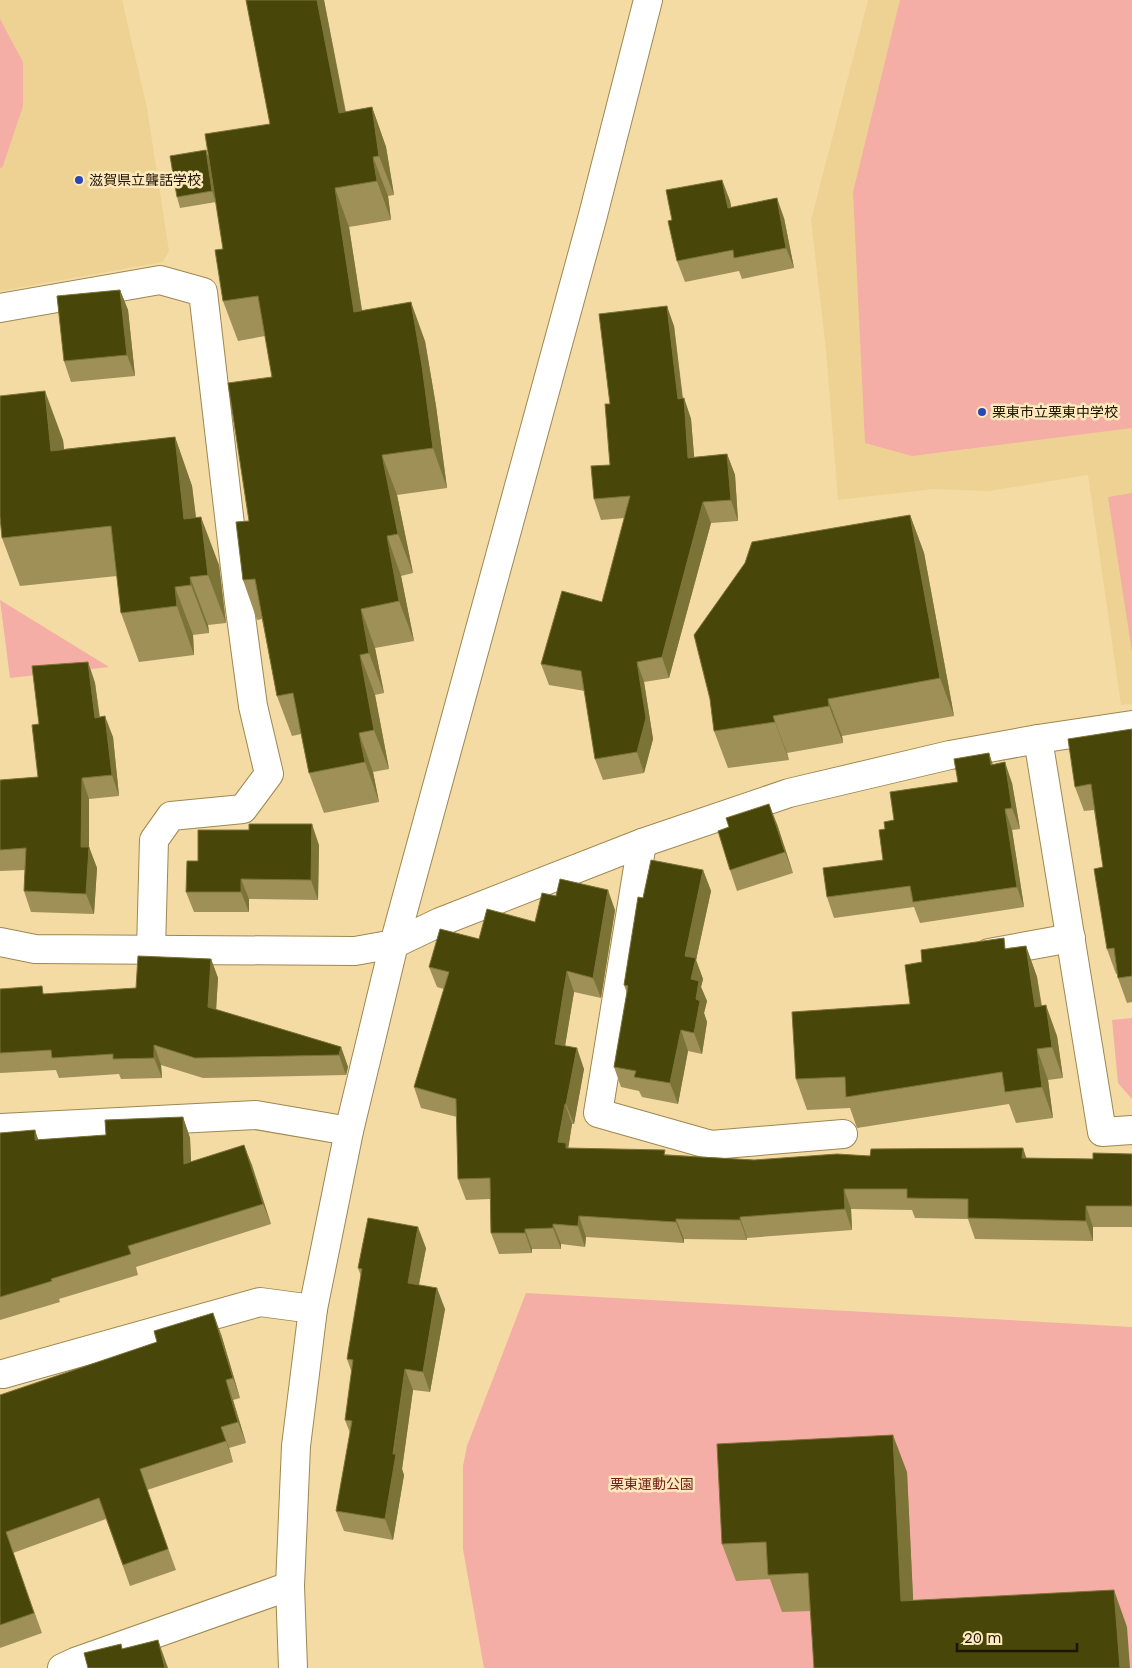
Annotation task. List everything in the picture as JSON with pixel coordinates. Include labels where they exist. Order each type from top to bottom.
[{"type":"street","points":[[293,1668],[290,1586],[296,1446],[313,1309],[350,1131],[394,944],[592,219],[648,0]]},
{"type":"street","points":[[0,308],[160,280],[203,292],[253,706],[269,774],[243,809],[171,816],[154,840],[151,949]]},
{"type":"street","points":[[0,942],[35,949],[355,951],[394,944],[440,922],[642,844],[789,793],[950,755],[1132,725]]},
{"type":"street","points":[[1038,739],[1102,1132],[1132,1130]]},
{"type":"street","points":[[642,844],[598,1113],[711,1145],[843,1134]]},
{"type":"street","points":[[963,957],[1071,938]]},
{"type":"street","points":[[1,1128],[256,1115],[350,1131]]},
{"type":"street","points":[[3,1374],[260,1302],[313,1309]]},
{"type":"street","points":[[62,1668],[84,1658],[290,1586]]},
{"type":"shaded area","name":"滋賀県立聾話学校","points":[[0,0],[122,0],[147,108],[169,251],[163,262],[0,291]]},
{"type":"shaded area","name":"栗東市立栗東中学校","points":[[868,0],[1132,0],[1132,704],[1121,705],[1088,475],[989,491],[933,489],[838,500],[826,350],[811,220]]},
{"type":"green space","name":"栗東市立栗東中学校","points":[[900,0],[1132,0],[1132,428],[912,456],[865,443],[853,192]]},
{"type":"green space","points":[[0,19],[23,62],[23,106],[3,166],[0,169]]},
{"type":"green space","points":[[1132,493],[1132,652],[1108,497]]},
{"type":"green space","points":[[0,600],[109,667],[10,678]]},
{"type":"green space","points":[[1132,1018],[1132,1099],[1118,1083],[1112,1020]]},
{"type":"green space","name":"栗東運動公園","points":[[526,1293],[1132,1327],[1132,1668],[484,1668],[463,1549],[463,1466],[467,1446]]},
{"type":"building","points":[[246,0],[317,0],[339,113],[372,107],[379,156],[373,157],[377,181],[335,188],[354,312],[411,302],[433,448],[382,455],[398,534],[387,536],[399,601],[361,609],[369,653],[360,655],[374,730],[359,733],[365,762],[309,773],[293,693],[277,696],[255,579],[243,580],[236,522],[249,521],[228,383],[272,377],[258,296],[223,301],[215,250],[223,249],[205,134],[270,124]]},
{"type":"building","points":[[206,150],[212,191],[177,197],[170,156]]},
{"type":"building","points":[[722,180],[728,208],[777,198],[786,248],[734,258],[733,250],[677,261],[668,221],[672,220],[666,190]]},
{"type":"building","points":[[120,290],[127,355],[64,361],[57,296]]},
{"type":"building","points":[[667,306],[678,399],[684,398],[688,458],[727,454],[731,500],[703,502],[662,657],[637,662],[646,718],[637,752],[595,759],[581,671],[541,664],[562,591],[602,602],[630,496],[594,499],[591,466],[610,465],[605,404],[610,404],[599,314]]},
{"type":"building","points":[[45,391],[51,451],[175,437],[184,519],[201,517],[208,575],[190,577],[191,585],[175,587],[177,606],[121,613],[111,526],[2,538],[0,517],[0,396]]},
{"type":"building","points":[[910,515],[940,678],[828,699],[829,706],[773,716],[775,722],[714,731],[710,699],[694,635],[745,563],[752,542]]},
{"type":"building","points":[[88,662],[95,718],[105,716],[112,775],[82,778],[81,847],[89,847],[86,894],[24,891],[26,848],[0,850],[0,780],[38,777],[32,725],[39,724],[32,666]]},
{"type":"building","points":[[1132,729],[1132,976],[1118,978],[1114,948],[1107,949],[1094,869],[1103,867],[1091,784],[1075,787],[1068,739]]},
{"type":"building","points":[[989,753],[991,765],[1005,762],[1012,808],[1005,809],[1017,887],[913,902],[910,886],[827,897],[823,868],[883,860],[879,830],[885,829],[884,822],[894,820],[890,792],[958,782],[954,759]]},
{"type":"building","points":[[769,804],[785,852],[730,870],[718,831],[729,827],[726,818]]},
{"type":"building","points":[[249,824],[312,824],[311,880],[241,879],[241,892],[186,892],[187,861],[198,861],[198,830],[249,830]]},
{"type":"building","points":[[651,860],[703,870],[685,956],[696,958],[691,979],[699,981],[696,999],[700,1001],[694,1033],[681,1030],[670,1083],[634,1077],[636,1071],[614,1067],[628,986],[624,985],[638,897],[643,898]]},
{"type":"building","points":[[560,879],[608,890],[593,978],[567,971],[555,1044],[577,1048],[558,1142],[566,1143],[566,1148],[665,1150],[664,1155],[754,1160],[837,1154],[870,1156],[871,1149],[1023,1148],[1022,1158],[1093,1159],[1093,1153],[1132,1154],[1132,1206],[1086,1206],[1086,1221],[968,1218],[968,1199],[907,1198],[907,1189],[844,1189],[845,1209],[740,1217],[740,1220],[676,1219],[676,1222],[579,1216],[578,1226],[553,1224],[553,1228],[525,1229],[525,1233],[491,1233],[490,1178],[458,1179],[456,1099],[414,1087],[449,972],[429,967],[440,929],[479,939],[487,909],[535,922],[542,893],[556,896]]},
{"type":"building","points":[[1004,938],[1005,949],[1026,946],[1035,1007],[1046,1005],[1052,1047],[1037,1049],[1042,1087],[1005,1092],[1002,1072],[846,1097],[845,1077],[796,1079],[792,1012],[910,1004],[905,965],[922,962],[921,950]]},
{"type":"building","points":[[138,956],[211,959],[208,1007],[341,1047],[339,1055],[195,1058],[154,1045],[154,1058],[113,1059],[113,1054],[52,1058],[51,1050],[0,1053],[0,989],[42,986],[43,994],[136,988]]},
{"type":"building","points":[[183,1117],[184,1164],[244,1145],[263,1204],[128,1246],[131,1254],[0,1297],[0,1133],[35,1130],[35,1140],[106,1135],[105,1120]]},
{"type":"building","points":[[368,1218],[418,1227],[408,1283],[437,1288],[423,1372],[405,1369],[393,1454],[396,1454],[385,1519],[336,1511],[352,1421],[345,1420],[353,1360],[347,1359],[362,1269],[358,1268]]},
{"type":"building","points":[[213,1313],[233,1378],[226,1380],[238,1422],[221,1427],[226,1441],[140,1469],[168,1549],[123,1565],[99,1498],[6,1532],[34,1613],[0,1625],[0,1395],[157,1342],[154,1331]]},
{"type":"building","points":[[893,1435],[901,1601],[1114,1590],[1120,1668],[814,1668],[808,1573],[768,1575],[766,1542],[722,1544],[717,1444]]},
{"type":"building","points":[[158,1640],[165,1668],[88,1668],[84,1653],[121,1644],[122,1649]]},
{"type":"place","name":"滋賀県立聾話学校","points":[[79,180]]},
{"type":"place","name":"栗東市立栗東中学校","points":[[982,412]]}]
